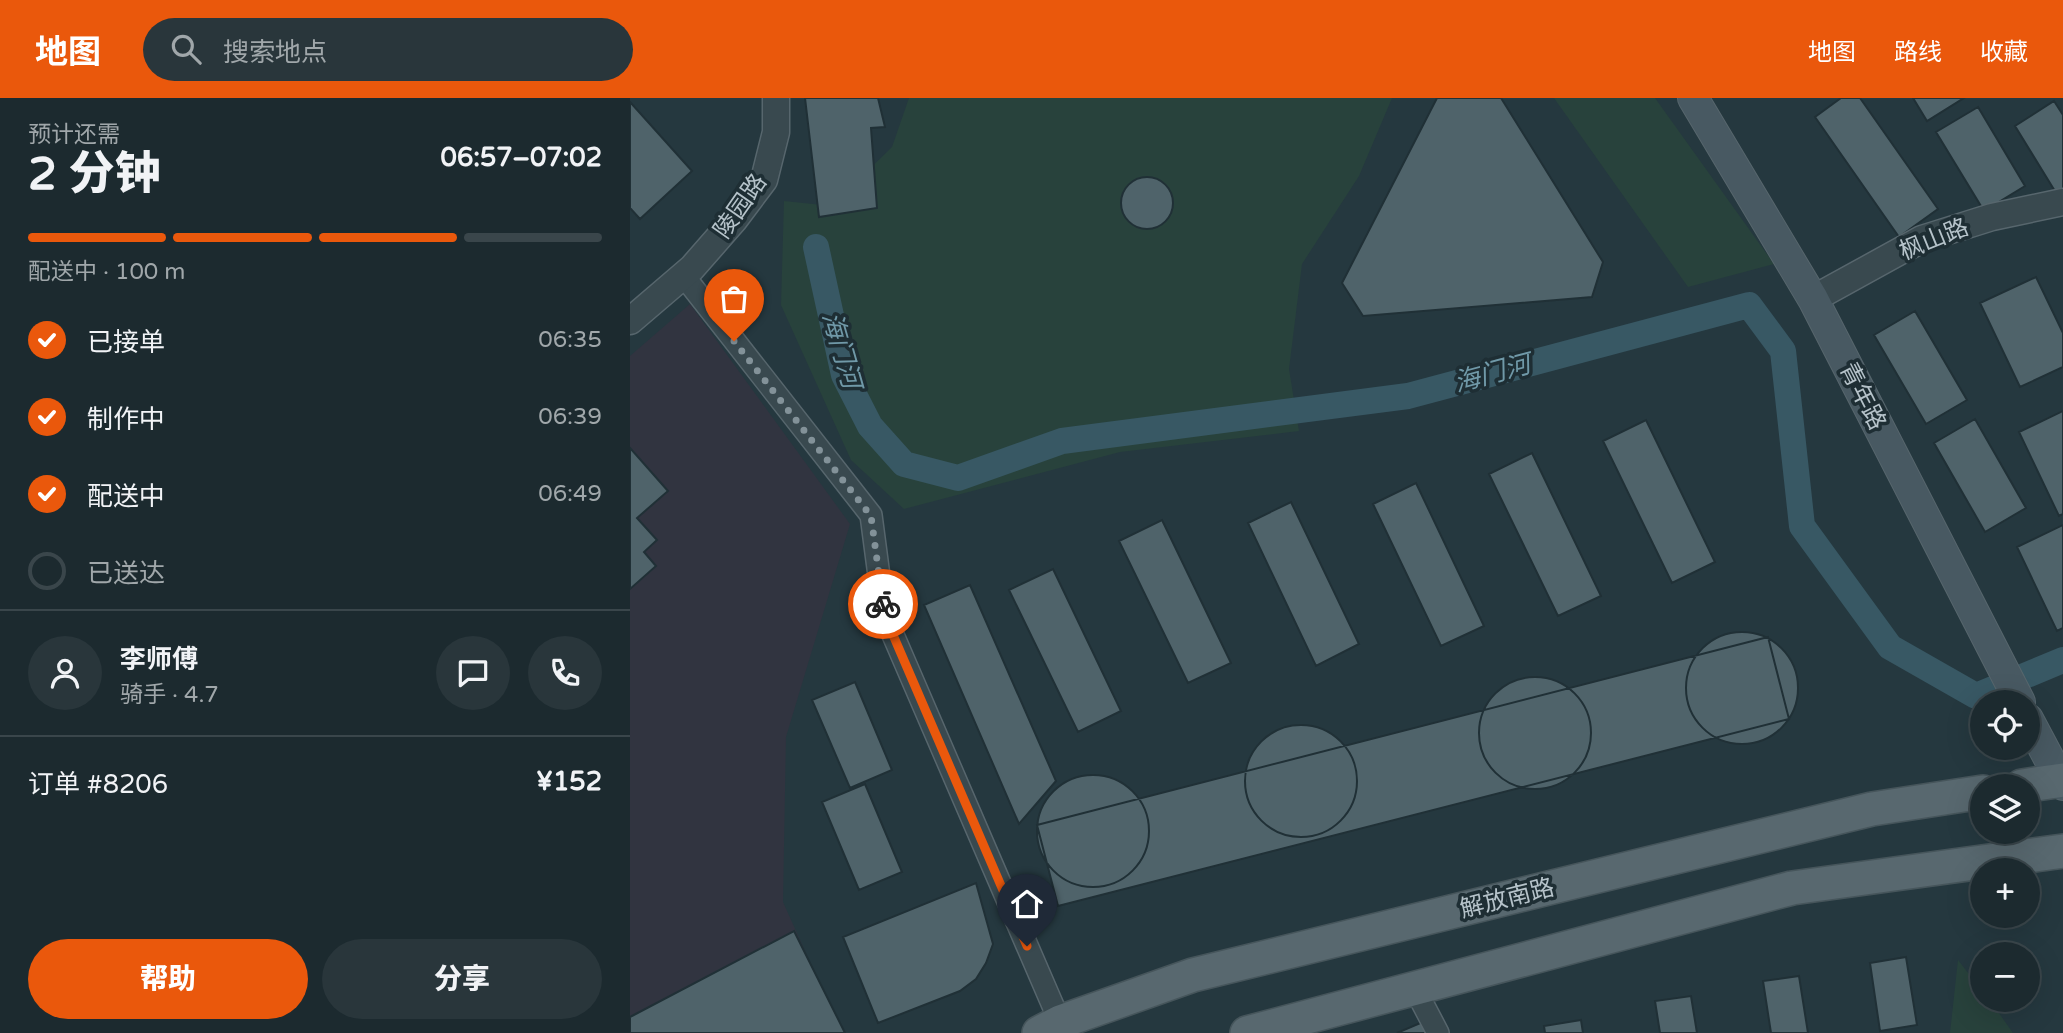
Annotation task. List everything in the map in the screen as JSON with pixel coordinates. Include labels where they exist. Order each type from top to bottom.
[{"type":"main road","name":"青年路","points":[[1693,98],[1813,299],[2014,690]]},
{"type":"main road","points":[[2040,741],[2062,781],[2040,784]]},
{"type":"main road","name":"解放南路","points":[[1049,1028],[1193,975],[1872,809],[1970,794]]},
{"type":"main road","points":[[1247,1033],[1792,888],[2063,851]]},
{"type":"street","name":"陵园路","points":[[630,321],[683,275],[734,220],[764,180],[776,132],[776,98]]},
{"type":"street","name":"枫山路","points":[[1813,299],[1922,239],[1993,217],[2063,202]]},
{"type":"street","points":[[683,275],[871,516],[884,614],[1049,1028]]},
{"type":"street","points":[[1415,989],[1438,1033]]},
{"type":"shaded area","points":[[690,304],[850,524],[786,737],[783,902],[842,1033],[630,1033],[630,356]]},
{"type":"green space","points":[[909,98],[1392,98],[1359,176],[1302,264],[1289,369],[1299,431],[1120,452],[904,509],[851,460],[781,305],[784,201],[832,206],[892,147]]},
{"type":"green space","points":[[1554,98],[1655,98],[1774,264],[1688,287]]},
{"type":"green space","points":[[1958,960],[1970,975],[1970,1012],[1998,1012],[2013,1033],[1950,1033]]},
{"type":"building","points":[[805,98],[878,98],[885,127],[871,128],[877,208],[819,217]]},
{"type":"building","points":[[1437,98],[1501,98],[1603,262],[1592,297],[1363,316],[1342,283]]},
{"type":"building","points":[[1841,98],[1860,98],[1938,209],[1899,237],[1815,117]]},
{"type":"building","points":[[1913,98],[1964,98],[1927,121]]},
{"type":"building","points":[[2054,101],[2063,115],[2061,201],[2015,126]]},
{"type":"building","points":[[630,102],[692,171],[640,219],[630,208]]},
{"type":"building","points":[[1978,107],[2025,186],[1984,211],[1936,132]]},
{"type":"building","points":[[1147,177],[1157,179],[1165,185],[1171,193],[1171,213],[1165,221],[1157,227],[1147,229],[1137,227],[1129,221],[1123,213],[1121,203],[1123,193],[1129,185],[1137,179]]},
{"type":"building","points":[[2036,277],[2063,333],[2063,367],[2020,387],[1980,303]]},
{"type":"building","points":[[1915,311],[1967,400],[1926,424],[1874,335]]},
{"type":"building","points":[[2063,411],[2063,514],[2059,516],[2019,432]]},
{"type":"building","points":[[1975,419],[2026,508],[1985,532],[1934,443]]},
{"type":"building","points":[[1646,420],[1715,562],[1672,583],[1603,441]]},
{"type":"building","points":[[630,448],[668,491],[637,518],[657,540],[644,552],[656,566],[630,589]]},
{"type":"building","points":[[1532,453],[1601,596],[1558,616],[1489,474]]},
{"type":"building","points":[[1416,483],[1484,626],[1441,646],[1373,504]]},
{"type":"building","points":[[1291,502],[1359,644],[1316,666],[1248,523]]},
{"type":"building","points":[[1162,520],[1231,663],[1188,683],[1119,541]]},
{"type":"building","points":[[2063,525],[2063,628],[2057,631],[2017,547]]},
{"type":"building","points":[[1053,569],[1121,711],[1078,732],[1009,590]]},
{"type":"building","points":[[970,585],[1056,781],[1019,824],[924,605]]},
{"type":"building","points":[[1742,632],[1763,636],[1782,648],[1794,667],[1798,688],[1794,709],[1782,728],[1763,740],[1742,744],[1721,740],[1702,728],[1690,709],[1686,688],[1690,667],[1702,648],[1721,636]]},
{"type":"building","points":[[1768,637],[1789,719],[1058,906],[1037,825]]},
{"type":"building","points":[[1535,677],[1556,681],[1575,693],[1587,712],[1591,733],[1587,754],[1575,773],[1556,785],[1535,789],[1514,785],[1495,773],[1483,754],[1479,733],[1483,712],[1495,693],[1514,681]]},
{"type":"building","points":[[855,682],[892,770],[850,788],[812,700]]},
{"type":"building","points":[[1301,725],[1322,729],[1341,741],[1353,760],[1357,781],[1353,802],[1341,821],[1322,833],[1301,837],[1280,833],[1261,821],[1249,802],[1245,781],[1249,760],[1261,741],[1280,729]]},
{"type":"building","points":[[1093,775],[1114,779],[1133,791],[1145,810],[1149,831],[1145,852],[1133,871],[1114,883],[1093,887],[1072,883],[1053,871],[1041,852],[1037,831],[1041,810],[1053,791],[1072,779]]},
{"type":"building","points":[[865,784],[902,872],[859,890],[822,802]]},
{"type":"building","points":[[976,883],[993,944],[976,979],[960,991],[878,1023],[843,937]]},
{"type":"building","points":[[794,931],[845,1033],[630,1033],[630,1017]]},
{"type":"building","points":[[1906,957],[1917,1025],[1880,1031],[1870,963]]},
{"type":"building","points":[[1799,976],[1808,1033],[1771,1033],[1763,981]]},
{"type":"building","points":[[1691,996],[1697,1033],[1660,1033],[1655,1001]]},
{"type":"building","points":[[1581,1020],[1583,1033],[1545,1033],[1544,1026]]},
{"type":"building","points":[[1425,1021],[1430,1033],[1397,1033]]},
{"type":"waterway","name":"海门河","points":[[816,247],[844,375],[870,426],[904,464],[958,478],[1062,441],[1408,396],[1749,305],[1783,351],[1802,526],[1890,647],[1976,696],[2063,660]]},
{"type":"way so far","points":[[734,341],[871,516],[883,604]]},
{"type":"route","points":[[883,604],[884,614],[1027,946]]}]
